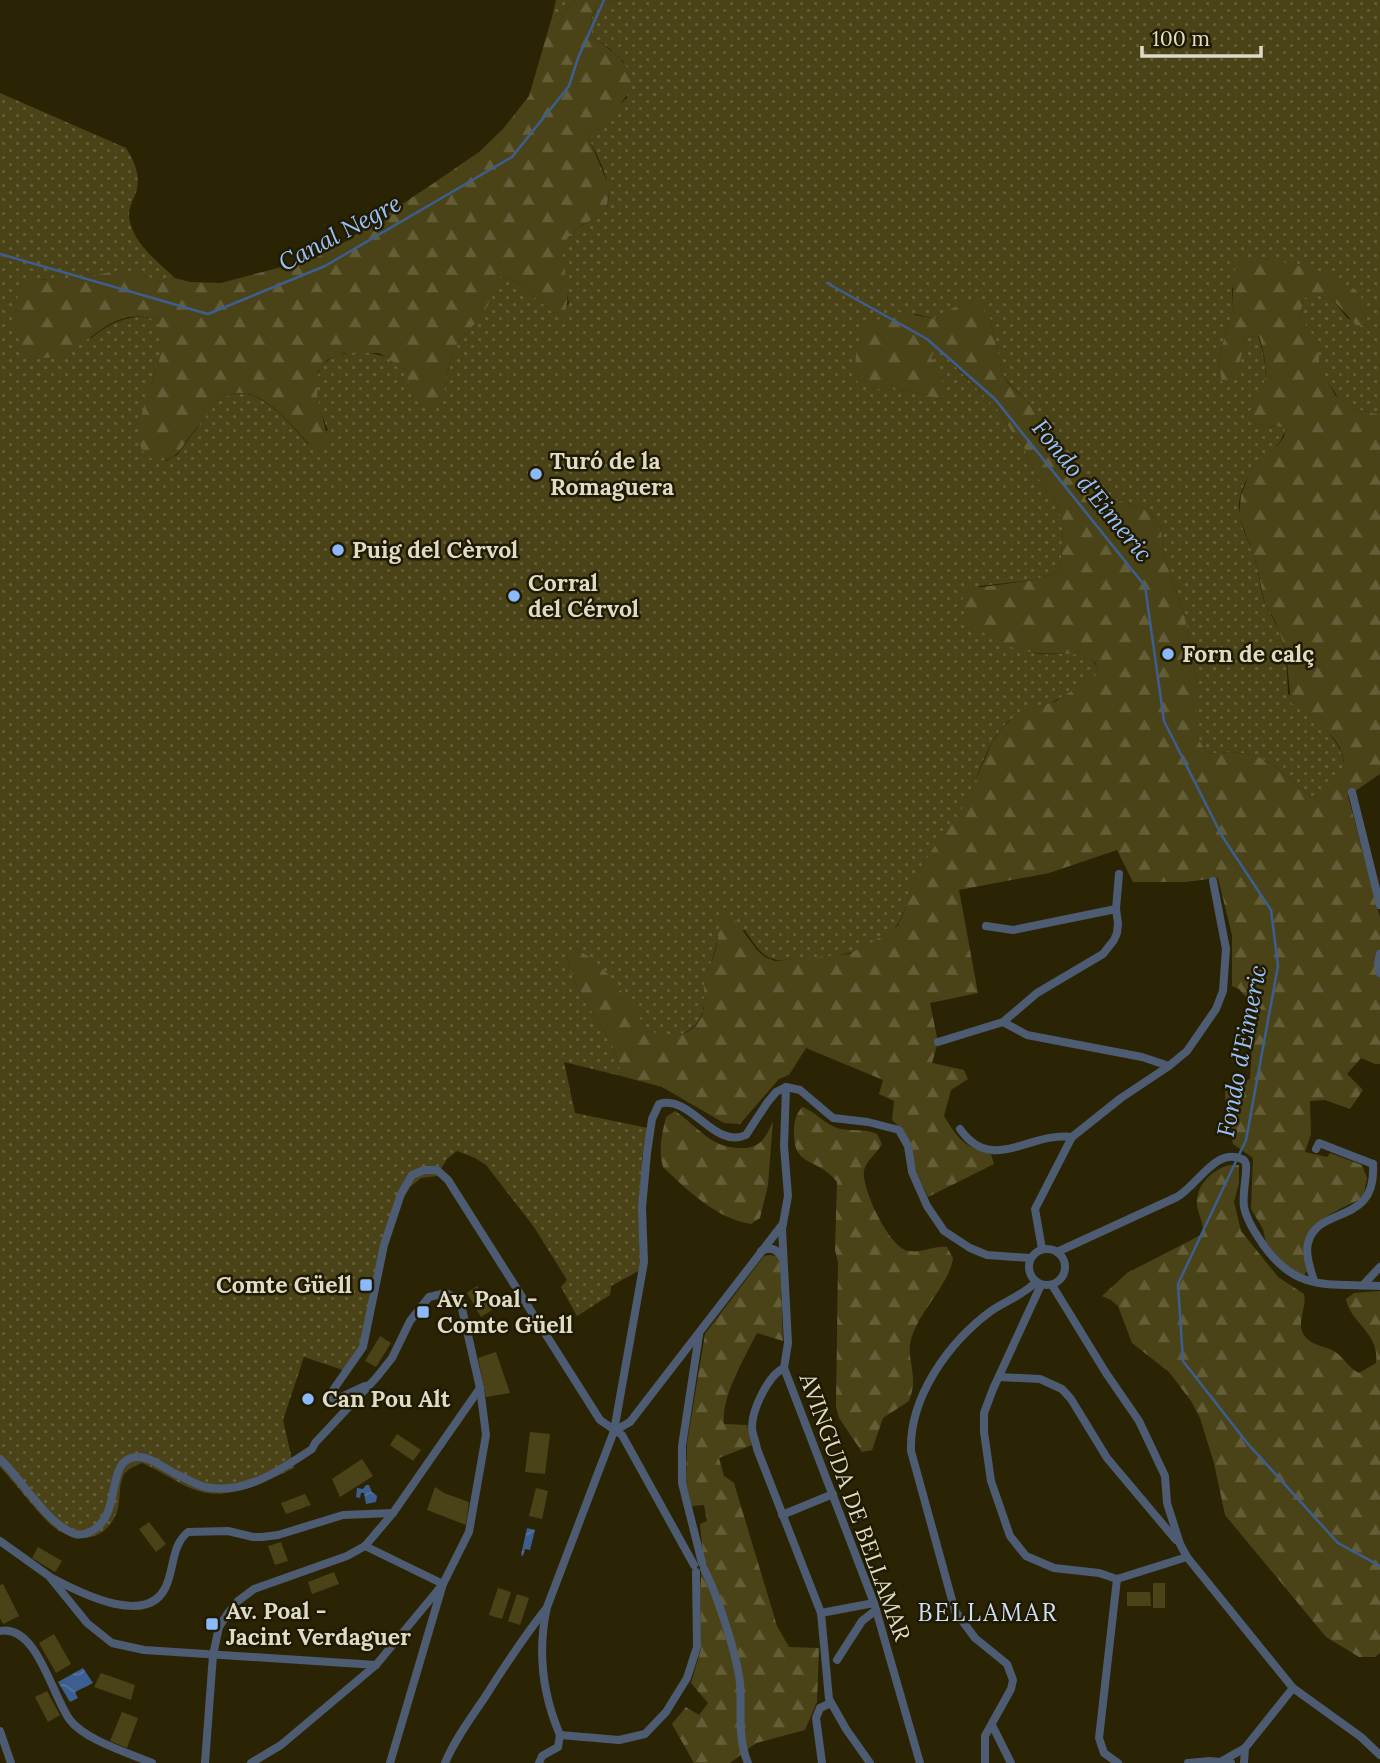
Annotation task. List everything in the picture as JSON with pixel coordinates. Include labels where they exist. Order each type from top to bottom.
[{"type":"street","points":[[1352,792],[1380,905]]},
{"type":"street","points":[[938,1042],[1003,1023],[1037,993],[1104,954],[1116,933],[1118,923],[1115,909],[1119,874]]},
{"type":"street","points":[[1042,1250],[1035,1209],[1072,1137],[1187,1051],[1216,1009],[1223,990],[1226,949],[1213,881]]},
{"type":"street","points":[[986,926],[1013,930],[1115,909]]},
{"type":"street","points":[[1380,954],[1380,973]]},
{"type":"street","points":[[1003,1023],[1027,1035],[1142,1057],[1169,1066]]},
{"type":"street","points":[[539,1763],[542,1756],[558,1747],[560,1735],[552,1716],[541,1664],[543,1626],[547,1607],[614,1430],[644,1262],[642,1208],[649,1142],[659,1104],[668,1101],[681,1106],[719,1132],[730,1137],[741,1137],[746,1135],[776,1092],[786,1087],[800,1090],[832,1118],[868,1122],[898,1130],[908,1146],[912,1172],[927,1206],[944,1231],[970,1248],[987,1255],[1030,1258],[1042,1250],[1057,1252],[1177,1197],[1223,1157],[1238,1157],[1246,1167],[1244,1208],[1252,1228],[1288,1273],[1314,1282],[1342,1286],[1380,1286]]},
{"type":"street","name":"AVINGUDA DE BELLAMAR","points":[[786,1087],[784,1146],[788,1196],[782,1225],[788,1335],[784,1368],[875,1606],[920,1763]]},
{"type":"street","points":[[960,1129],[975,1145],[985,1150],[1009,1149],[1049,1137],[1072,1137]]},
{"type":"street","points":[[1314,1282],[1308,1243],[1321,1226],[1361,1203],[1368,1196],[1373,1185],[1376,1163],[1319,1143],[1316,1149]]},
{"type":"street","points":[[376,1378],[358,1390],[333,1399],[331,1393],[363,1347],[384,1245],[401,1194],[412,1175],[424,1170],[438,1170],[448,1180],[600,1420],[622,1435],[632,1450],[699,1567],[734,1652],[740,1680],[742,1749],[748,1763]]},
{"type":"street","points":[[614,1430],[630,1422],[782,1225]]},
{"type":"street","points":[[761,1251],[770,1248],[776,1250],[783,1261]]},
{"type":"street","points":[[1030,1258],[1030,1275],[1039,1283],[1052,1284],[1058,1281],[1065,1269],[1062,1257],[1057,1252]]},
{"type":"street","points":[[1363,1285],[1380,1267]]},
{"type":"street","points":[[1039,1283],[984,1413],[991,1481],[1010,1536],[1026,1556],[1040,1563],[1054,1568],[1099,1573],[1117,1579],[1187,1557]]},
{"type":"street","points":[[985,1763],[985,1736],[1011,1689],[1012,1671],[1000,1656],[975,1638],[954,1611],[911,1451],[912,1427],[922,1398],[942,1362],[958,1342],[992,1311],[1039,1283]]},
{"type":"street","points":[[1052,1284],[1106,1373],[1139,1421],[1165,1476],[1167,1503],[1187,1557],[1293,1688],[1362,1737],[1380,1755]]},
{"type":"street","points":[[0,1459],[58,1523],[76,1534],[87,1534],[100,1526],[111,1510],[118,1471],[125,1461],[137,1457],[147,1459],[203,1487],[230,1489],[253,1483],[280,1470],[312,1449],[392,1358],[410,1321],[429,1297],[446,1293],[460,1300],[480,1388],[486,1435],[481,1471],[469,1532],[443,1584],[390,1763]]},
{"type":"street","points":[[560,1735],[620,1740],[645,1734],[666,1712],[687,1678],[697,1647],[699,1567],[682,1483],[682,1446],[699,1332]]},
{"type":"street","points":[[685,1351],[696,1353]]},
{"type":"street","points":[[784,1368],[774,1374],[769,1382],[759,1401],[752,1427],[757,1449],[821,1613],[829,1699],[870,1763]]},
{"type":"street","points":[[769,1382],[787,1377]]},
{"type":"street","points":[[999,1377],[1040,1379],[1062,1389],[1107,1458],[1180,1544]]},
{"type":"street","points":[[205,1763],[213,1655],[219,1627],[228,1613],[238,1601],[254,1590],[347,1556],[365,1546],[393,1514],[480,1388]]},
{"type":"street","points":[[782,1515],[833,1494]]},
{"type":"street","points":[[0,1541],[49,1576],[117,1605],[146,1606],[165,1590],[178,1542],[188,1532],[228,1531],[262,1537],[343,1516],[393,1514]]},
{"type":"street","points":[[365,1546],[443,1584]]},
{"type":"street","points":[[49,1576],[87,1623],[112,1643],[144,1650],[376,1665]]},
{"type":"street","points":[[1117,1579],[1098,1738],[1104,1753],[1118,1763]]},
{"type":"street","points":[[251,1763],[281,1745],[376,1665],[443,1584]]},
{"type":"street","points":[[821,1613],[875,1606]]},
{"type":"street","points":[[837,1660],[875,1606]]},
{"type":"street","points":[[445,1763],[451,1748],[525,1635],[547,1607]]},
{"type":"street","points":[[0,1631],[8,1629],[19,1633],[30,1644],[70,1720],[88,1735],[152,1763]]},
{"type":"street","points":[[1188,1763],[1222,1760],[1245,1748],[1293,1688]]},
{"type":"street","points":[[822,1763],[816,1717],[820,1707],[831,1703]]},
{"type":"street","points":[[992,1725],[1011,1763]]},
{"type":"street","points":[[0,1731],[11,1763]]},
{"type":"street","points":[[1244,1763],[1245,1748]]},
{"type":"street","points":[[1222,1760],[1231,1763]]},
{"type":"green space","points":[[556,0],[575,0],[564,12],[552,17]]},
{"type":"green space","points":[[575,0],[619,0],[595,11],[591,21],[592,37],[623,62],[634,82],[621,102],[588,137],[609,186],[607,209],[574,231],[565,243],[563,262],[568,294],[563,316],[555,314],[515,281],[501,276],[483,315],[460,339],[450,362],[443,395],[437,406],[428,409],[419,404],[403,368],[379,353],[344,353],[327,360],[318,372],[317,394],[328,440],[322,447],[309,444],[266,402],[241,393],[227,396],[214,405],[178,452],[170,458],[159,460],[146,455],[140,444],[139,430],[161,351],[157,320],[124,318],[73,349],[48,358],[29,354],[23,347],[15,326],[15,307],[19,294],[31,279],[74,281],[120,272],[143,275],[159,281],[175,278],[190,282],[221,283],[315,258],[343,243],[479,152],[503,129],[529,96],[552,17],[564,12]]},
{"type":"green space","points":[[619,0],[1380,0],[1380,415],[1351,408],[1341,402],[1323,374],[1319,364],[1319,343],[1300,318],[1303,299],[1313,294],[1333,300],[1347,318],[1367,326],[1364,309],[1356,295],[1345,285],[1314,271],[1265,258],[1232,288],[1233,309],[1219,356],[1221,381],[1242,352],[1246,337],[1258,336],[1264,358],[1265,376],[1261,393],[1250,412],[1254,422],[1265,426],[1286,427],[1276,446],[1247,479],[1239,503],[1240,518],[1255,559],[1264,601],[1282,638],[1288,694],[1332,737],[1343,757],[1342,770],[1326,794],[1311,797],[1266,760],[1242,753],[1207,754],[1197,736],[1197,682],[1185,617],[1164,555],[1160,524],[1147,509],[1103,496],[1046,430],[1029,403],[1007,381],[1002,372],[990,318],[945,314],[936,319],[915,314],[856,359],[856,372],[869,388],[911,391],[938,399],[931,357],[937,348],[999,411],[1022,443],[1034,472],[1056,503],[1063,522],[1061,565],[1055,573],[1034,580],[979,586],[975,626],[1024,651],[1086,656],[1093,661],[1098,674],[1058,699],[1014,717],[1002,728],[990,747],[962,810],[919,871],[902,916],[886,937],[875,944],[850,953],[778,960],[759,950],[745,930],[717,936],[705,982],[701,1017],[690,1030],[671,1037],[657,1035],[649,1030],[630,1009],[607,974],[586,955],[573,948],[567,956],[571,972],[577,987],[612,1045],[621,1076],[564,1062],[575,1113],[648,1128],[642,1158],[642,1269],[611,1286],[610,1295],[577,1316],[561,1287],[567,1280],[534,1227],[486,1165],[457,1151],[447,1159],[437,1176],[421,1178],[410,1187],[386,1227],[362,1342],[343,1370],[304,1357],[283,1420],[294,1468],[244,1490],[217,1494],[190,1488],[142,1463],[124,1474],[117,1512],[105,1530],[88,1538],[69,1536],[51,1525],[38,1512],[0,1467],[0,93],[126,148],[138,176],[137,189],[129,213],[131,225],[146,251],[175,278],[159,281],[143,275],[110,272],[85,280],[60,282],[42,279],[15,310],[91,338],[122,320],[139,317],[157,320],[162,331],[162,351],[148,394],[166,461],[177,455],[214,405],[227,396],[240,393],[254,396],[278,412],[308,444],[328,430],[316,386],[319,372],[325,363],[335,356],[360,352],[386,357],[404,370],[414,396],[443,395],[450,362],[460,339],[474,323],[501,276],[515,281],[555,314],[569,304],[561,254],[565,241],[571,233],[607,209],[607,181],[588,137],[612,110],[627,98],[624,62],[592,37],[591,21],[599,8]]},
{"type":"green space","points":[[1254,257],[1326,275],[1359,294],[1366,309],[1367,326],[1356,325],[1333,300],[1313,294],[1303,299],[1300,318],[1319,343],[1319,364],[1335,395],[1351,408],[1380,415],[1380,774],[1348,796],[1380,917],[1380,1064],[1361,1058],[1347,1074],[1363,1090],[1350,1109],[1325,1100],[1310,1101],[1311,1134],[1305,1152],[1327,1157],[1330,1153],[1362,1165],[1367,1178],[1363,1198],[1327,1216],[1309,1232],[1304,1255],[1308,1270],[1304,1275],[1290,1270],[1266,1243],[1263,1229],[1251,1209],[1253,1158],[1233,1144],[1226,1113],[1225,1089],[1250,1079],[1254,1007],[1239,989],[1232,986],[1232,935],[1218,878],[1185,882],[1133,882],[1117,850],[1049,873],[959,890],[978,993],[930,1003],[938,1042],[932,1063],[964,1070],[968,1079],[951,1090],[944,1116],[963,1141],[991,1154],[994,1164],[928,1197],[906,1139],[892,1120],[894,1101],[879,1094],[883,1080],[806,1048],[789,1075],[779,1079],[740,1124],[724,1123],[662,1087],[621,1076],[612,1045],[577,987],[571,972],[567,956],[573,948],[596,962],[606,972],[647,1028],[669,1036],[685,1033],[697,1024],[702,1016],[705,979],[724,917],[734,919],[757,950],[775,961],[849,954],[889,933],[898,925],[916,875],[961,812],[992,743],[1002,728],[1017,714],[1056,701],[1098,674],[1095,662],[1088,658],[1074,654],[1036,653],[1017,649],[990,637],[967,620],[962,599],[967,589],[1034,580],[1055,573],[1061,565],[1063,522],[1056,503],[1034,472],[1022,443],[999,411],[938,348],[931,357],[948,394],[937,399],[911,391],[869,388],[858,384],[856,352],[869,323],[898,312],[936,319],[964,301],[974,299],[990,318],[1002,372],[1007,382],[1029,403],[1046,430],[1103,496],[1147,509],[1160,524],[1164,555],[1185,617],[1197,682],[1197,736],[1207,754],[1227,752],[1255,756],[1276,767],[1311,797],[1326,794],[1340,773],[1343,756],[1333,738],[1291,703],[1286,651],[1276,622],[1265,604],[1256,562],[1239,516],[1241,495],[1249,475],[1278,445],[1284,437],[1286,427],[1265,426],[1254,422],[1249,412],[1264,384],[1266,367],[1259,336],[1246,337],[1231,386],[1221,381],[1219,356],[1233,309],[1233,277],[1236,266],[1243,258]]},
{"type":"green space","points":[[802,1107],[837,1128],[877,1134],[882,1144],[865,1166],[864,1178],[871,1202],[884,1227],[898,1246],[905,1250],[947,1247],[953,1258],[947,1277],[912,1336],[910,1352],[913,1382],[909,1401],[883,1418],[872,1450],[862,1452],[839,1418],[836,1407],[837,1182],[798,1152],[794,1126]]},
{"type":"green space","points":[[675,1111],[706,1136],[731,1147],[742,1148],[758,1144],[773,1121],[768,1185],[760,1218],[751,1224],[726,1216],[703,1202],[663,1167],[663,1129],[666,1117]]},
{"type":"green space","points":[[1230,1165],[1239,1165],[1239,1183],[1234,1202],[1241,1231],[1278,1277],[1304,1294],[1301,1326],[1305,1336],[1308,1340],[1334,1351],[1359,1373],[1376,1363],[1376,1353],[1370,1336],[1353,1315],[1346,1299],[1354,1293],[1380,1291],[1380,1653],[1375,1657],[1359,1657],[1326,1637],[1225,1515],[1214,1463],[1200,1418],[1191,1401],[1169,1372],[1132,1343],[1118,1306],[1102,1296],[1127,1273],[1203,1234],[1197,1206],[1199,1192],[1211,1174]]},
{"type":"green space","points":[[770,1255],[780,1260],[783,1341],[757,1333],[730,1389],[724,1413],[724,1424],[747,1425],[752,1445],[719,1458],[724,1476],[734,1483],[777,1626],[789,1647],[819,1648],[817,1702],[805,1730],[756,1743],[730,1763],[694,1763],[672,1724],[686,1707],[699,1715],[708,1703],[691,1683],[701,1649],[700,1591],[703,1555],[700,1524],[707,1521],[704,1505],[692,1506],[686,1484],[687,1443],[705,1334],[764,1256]]},
{"type":"green space","points":[[477,1286],[492,1310],[481,1317],[467,1293]]},
{"type":"green space","points":[[380,1336],[391,1343],[376,1367],[365,1361]]},
{"type":"green space","points":[[496,1352],[510,1393],[486,1397],[478,1358]]},
{"type":"green space","points":[[530,1432],[550,1434],[545,1474],[525,1472]]},
{"type":"green space","points":[[397,1434],[421,1450],[413,1461],[390,1445]]},
{"type":"green space","points":[[362,1459],[373,1476],[340,1497],[332,1479]]},
{"type":"green space","points":[[435,1487],[469,1502],[466,1525],[427,1510]]},
{"type":"green space","points":[[536,1488],[548,1491],[542,1519],[529,1516]]},
{"type":"green space","points":[[305,1494],[311,1505],[286,1514],[281,1503]]},
{"type":"green space","points":[[149,1522],[166,1544],[156,1552],[139,1529]]},
{"type":"green space","points":[[281,1542],[288,1561],[275,1565],[268,1546]]},
{"type":"green space","points":[[38,1547],[62,1561],[55,1572],[32,1558]]},
{"type":"green space","points":[[334,1572],[339,1584],[312,1594],[308,1582]]},
{"type":"green space","points":[[1153,1583],[1165,1583],[1165,1608],[1153,1608]]},
{"type":"green space","points":[[3,1584],[19,1616],[3,1624],[0,1618],[0,1585]]},
{"type":"green space","points":[[498,1588],[511,1592],[502,1619],[489,1615]]},
{"type":"green space","points":[[1127,1592],[1150,1592],[1151,1606],[1127,1606]]},
{"type":"green space","points":[[517,1594],[529,1598],[520,1625],[508,1621]]},
{"type":"green space","points":[[54,1634],[71,1664],[56,1673],[39,1643]]},
{"type":"green space","points":[[101,1673],[135,1685],[131,1700],[94,1687]]},
{"type":"green space","points":[[47,1691],[60,1715],[48,1722],[35,1697]]},
{"type":"green space","points":[[122,1712],[138,1718],[127,1748],[110,1741]]},
{"type":"water","points":[[369,1485],[377,1496],[376,1502],[366,1504],[364,1493],[361,1493],[360,1498],[356,1497],[357,1488],[363,1489]]},
{"type":"water","points":[[527,1528],[535,1530],[530,1550],[525,1549],[523,1556],[521,1555]]},
{"type":"water","points":[[83,1668],[93,1683],[75,1692],[78,1698],[70,1702],[58,1682]]},
{"type":"waterway","name":"Canal Negre","points":[[0,254],[208,314],[325,266],[512,157],[569,86],[578,58],[604,0]]},
{"type":"waterway","name":"Fondo d'Eimeric","points":[[827,283],[927,339],[995,399],[1145,586],[1164,721],[1222,836],[1271,910],[1278,966],[1246,1140],[1178,1284],[1183,1361],[1248,1444],[1338,1543],[1380,1566]]},
{"type":"place","name":"Turó de la Romaguera","points":[[536,474]]},
{"type":"place","name":"Puig del Cèrvol","points":[[338,550]]},
{"type":"place","name":"Corral del Cérvol","points":[[514,596]]},
{"type":"place","name":"Forn de calç","points":[[1168,654]]},
{"type":"place","name":"Comte Güell","points":[[366,1285]]},
{"type":"place","name":"Av. Poal - Comte Güell","points":[[423,1312]]},
{"type":"place","name":"Can Pou Alt","points":[[308,1399]]},
{"type":"place","name":"Av. Poal - Jacint Verdaguer","points":[[212,1624]]},
{"type":"district","name":"BELLAMAR","points":[[988,1613]]}]
